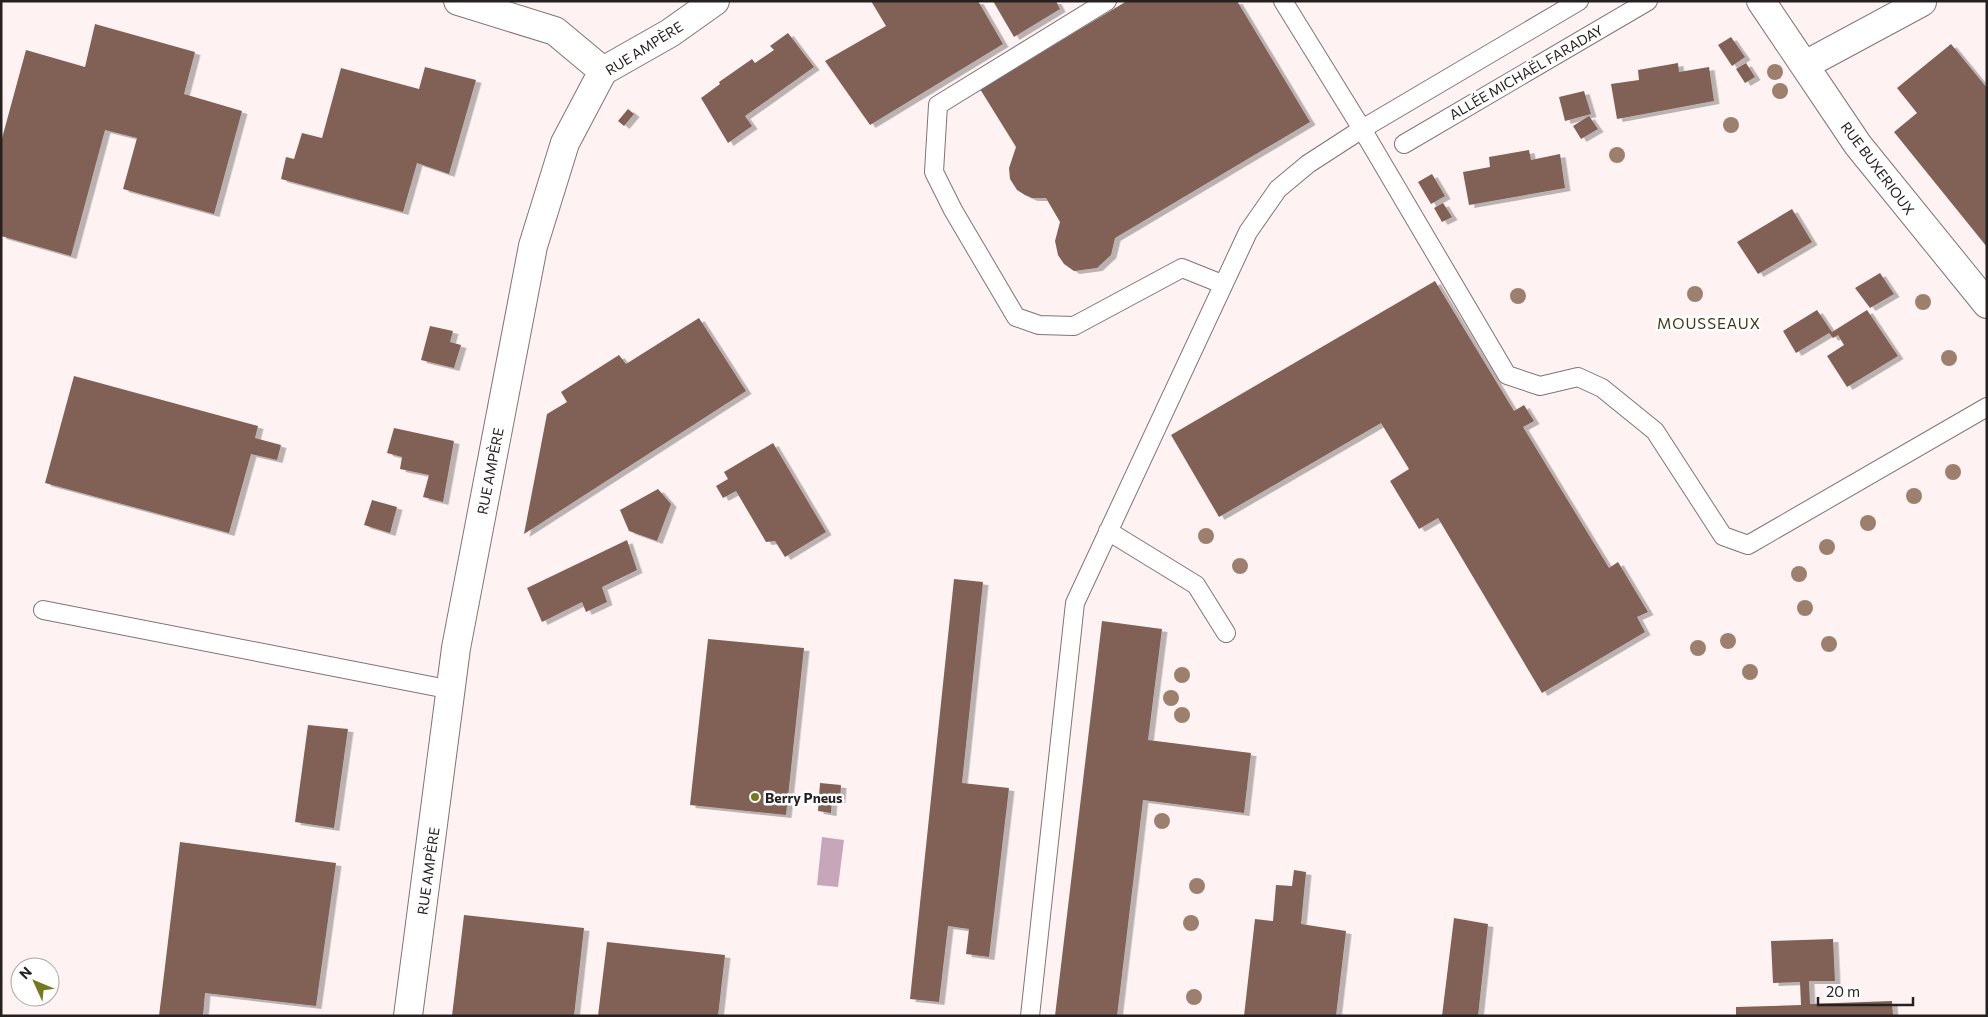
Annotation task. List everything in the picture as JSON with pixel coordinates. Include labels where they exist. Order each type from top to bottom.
[{"type":"street","points":[[458,1],[554,31],[603,71]]},
{"type":"street","name":"RUE AMPÈRE","points":[[408,1016],[456,648],[533,246],[565,143],[603,71],[670,33],[715,1]]},
{"type":"street","name":"RUE BUXERIOUX","points":[[1761,1],[1806,64],[1858,145],[1987,304]]},
{"type":"street","points":[[1806,64],[1923,2]]},
{"type":"lane","points":[[1107,1],[938,105],[934,172],[952,210],[1016,317],[1039,325],[1074,326],[1182,268],[1222,284]]},
{"type":"lane","points":[[1283,1],[1362,129],[1507,375],[1540,386],[1578,377],[1602,388],[1655,431],[1723,536],[1748,545],[1987,407]]},
{"type":"lane","points":[[1030,1016],[1075,603],[1222,284],[1248,232],[1278,189],[1308,164],[1362,129],[1579,1]]},
{"type":"lane","name":"ALLÉE MICHAËL FARADAY","points":[[1404,144],[1648,1]]},
{"type":"lane","points":[[1108,531],[1196,585],[1226,633]]},
{"type":"lane","points":[[43,610],[452,690]]},
{"type":"shaded area","points":[[822,837],[844,840],[838,887],[817,885]]},
{"type":"building","points":[[871,1],[978,1],[1003,44],[870,125],[825,61],[886,26]]},
{"type":"building","points":[[993,1],[1056,1],[1060,9],[1014,37]]},
{"type":"building","points":[[1127,1],[1237,1],[1310,122],[1115,238],[1111,255],[1097,268],[1074,271],[1064,264],[1058,255],[1055,241],[1060,222],[1046,198],[1032,198],[1025,195],[1017,190],[1010,179],[1009,168],[1016,147],[980,89]]},
{"type":"building","points":[[95,24],[195,52],[184,94],[242,111],[214,214],[123,189],[137,138],[105,130],[71,256],[1,236],[1,142],[26,50],[85,67]]},
{"type":"building","points":[[788,33],[814,67],[745,116],[752,126],[728,143],[701,98],[720,84],[719,82],[752,59],[755,63],[774,50],[770,46]]},
{"type":"building","points":[[1731,37],[1745,57],[1732,66],[1718,45]]},
{"type":"building","points":[[1951,44],[1987,88],[1987,247],[1894,132],[1917,113],[1897,88]]},
{"type":"building","points":[[1678,63],[1679,72],[1709,67],[1714,101],[1617,119],[1611,84],[1639,80],[1638,70]]},
{"type":"building","points":[[1746,63],[1755,77],[1745,83],[1736,69]]},
{"type":"building","points":[[425,67],[476,80],[449,174],[417,163],[403,212],[281,179],[286,157],[294,159],[302,133],[322,138],[341,68],[419,89]]},
{"type":"building","points":[[1584,91],[1591,114],[1565,121],[1559,97]]},
{"type":"building","points":[[628,109],[634,114],[624,126],[618,121]]},
{"type":"building","points":[[1589,116],[1598,129],[1581,139],[1573,126]]},
{"type":"building","points":[[1529,150],[1531,160],[1560,154],[1565,188],[1469,205],[1463,172],[1490,167],[1489,157]]},
{"type":"building","points":[[1432,174],[1445,196],[1431,204],[1418,182]]},
{"type":"building","points":[[1443,203],[1452,217],[1442,222],[1434,208]]},
{"type":"building","points":[[1792,209],[1812,242],[1758,274],[1737,242]]},
{"type":"building","points":[[1880,273],[1894,294],[1870,308],[1855,288]]},
{"type":"building","points":[[1435,281],[1514,411],[1524,405],[1534,421],[1523,427],[1609,568],[1618,562],[1648,612],[1637,617],[1645,632],[1542,693],[1438,518],[1419,529],[1390,481],[1409,469],[1381,423],[1219,517],[1171,435]]},
{"type":"building","points":[[1817,310],[1832,332],[1867,310],[1898,356],[1847,387],[1827,356],[1844,345],[1838,335],[1833,338],[1829,333],[1796,353],[1783,331]]},
{"type":"building","points":[[699,318],[746,391],[524,534],[547,414],[567,402],[561,392],[619,355],[626,364]]},
{"type":"building","points":[[430,326],[453,331],[450,342],[461,345],[454,368],[421,360]]},
{"type":"building","points":[[74,376],[258,426],[255,438],[281,445],[277,460],[251,454],[229,533],[45,483]]},
{"type":"building","points":[[394,428],[454,441],[443,502],[423,497],[429,475],[400,469],[402,457],[387,453]]},
{"type":"building","points":[[773,443],[826,532],[785,557],[775,541],[766,542],[736,491],[723,498],[716,486],[728,479],[724,472]]},
{"type":"building","points":[[658,489],[671,504],[657,541],[629,531],[620,510]]},
{"type":"building","points":[[372,500],[397,507],[390,533],[364,525]]},
{"type":"building","points":[[627,540],[637,570],[602,587],[607,602],[586,612],[582,602],[542,622],[527,588]]},
{"type":"building","points":[[954,579],[983,582],[962,783],[1009,788],[989,957],[966,954],[969,929],[948,926],[939,1002],[910,999]]},
{"type":"building","points":[[1102,621],[1162,629],[1148,740],[1251,753],[1244,813],[1143,800],[1117,1016],[1055,1016]]},
{"type":"building","points":[[708,639],[804,648],[786,815],[690,805]]},
{"type":"building","points":[[308,725],[348,729],[334,828],[295,822]]},
{"type":"building","points":[[820,783],[841,785],[840,800],[832,799],[831,813],[818,811]]},
{"type":"building","points":[[180,842],[336,863],[316,1006],[205,993],[203,1016],[159,1016]]},
{"type":"building","points":[[1294,870],[1306,872],[1301,924],[1346,931],[1336,1016],[1244,1016],[1255,919],[1273,921],[1276,885],[1292,886]]},
{"type":"building","points":[[464,915],[584,928],[574,1016],[452,1016]]},
{"type":"building","points":[[1454,918],[1488,924],[1478,1016],[1442,1016]]},
{"type":"building","points":[[1833,939],[1835,981],[1809,981],[1810,1004],[1892,1001],[1893,1016],[1736,1016],[1736,1007],[1801,1005],[1800,982],[1773,983],[1771,941]]},
{"type":"building","points":[[607,942],[725,955],[718,1016],[598,1016]]},
{"type":"place","name":"Berry Pneus","points":[[755,797]]},
{"type":"district","name":"MOUSSEAUX","points":[[1709,323]]}]
